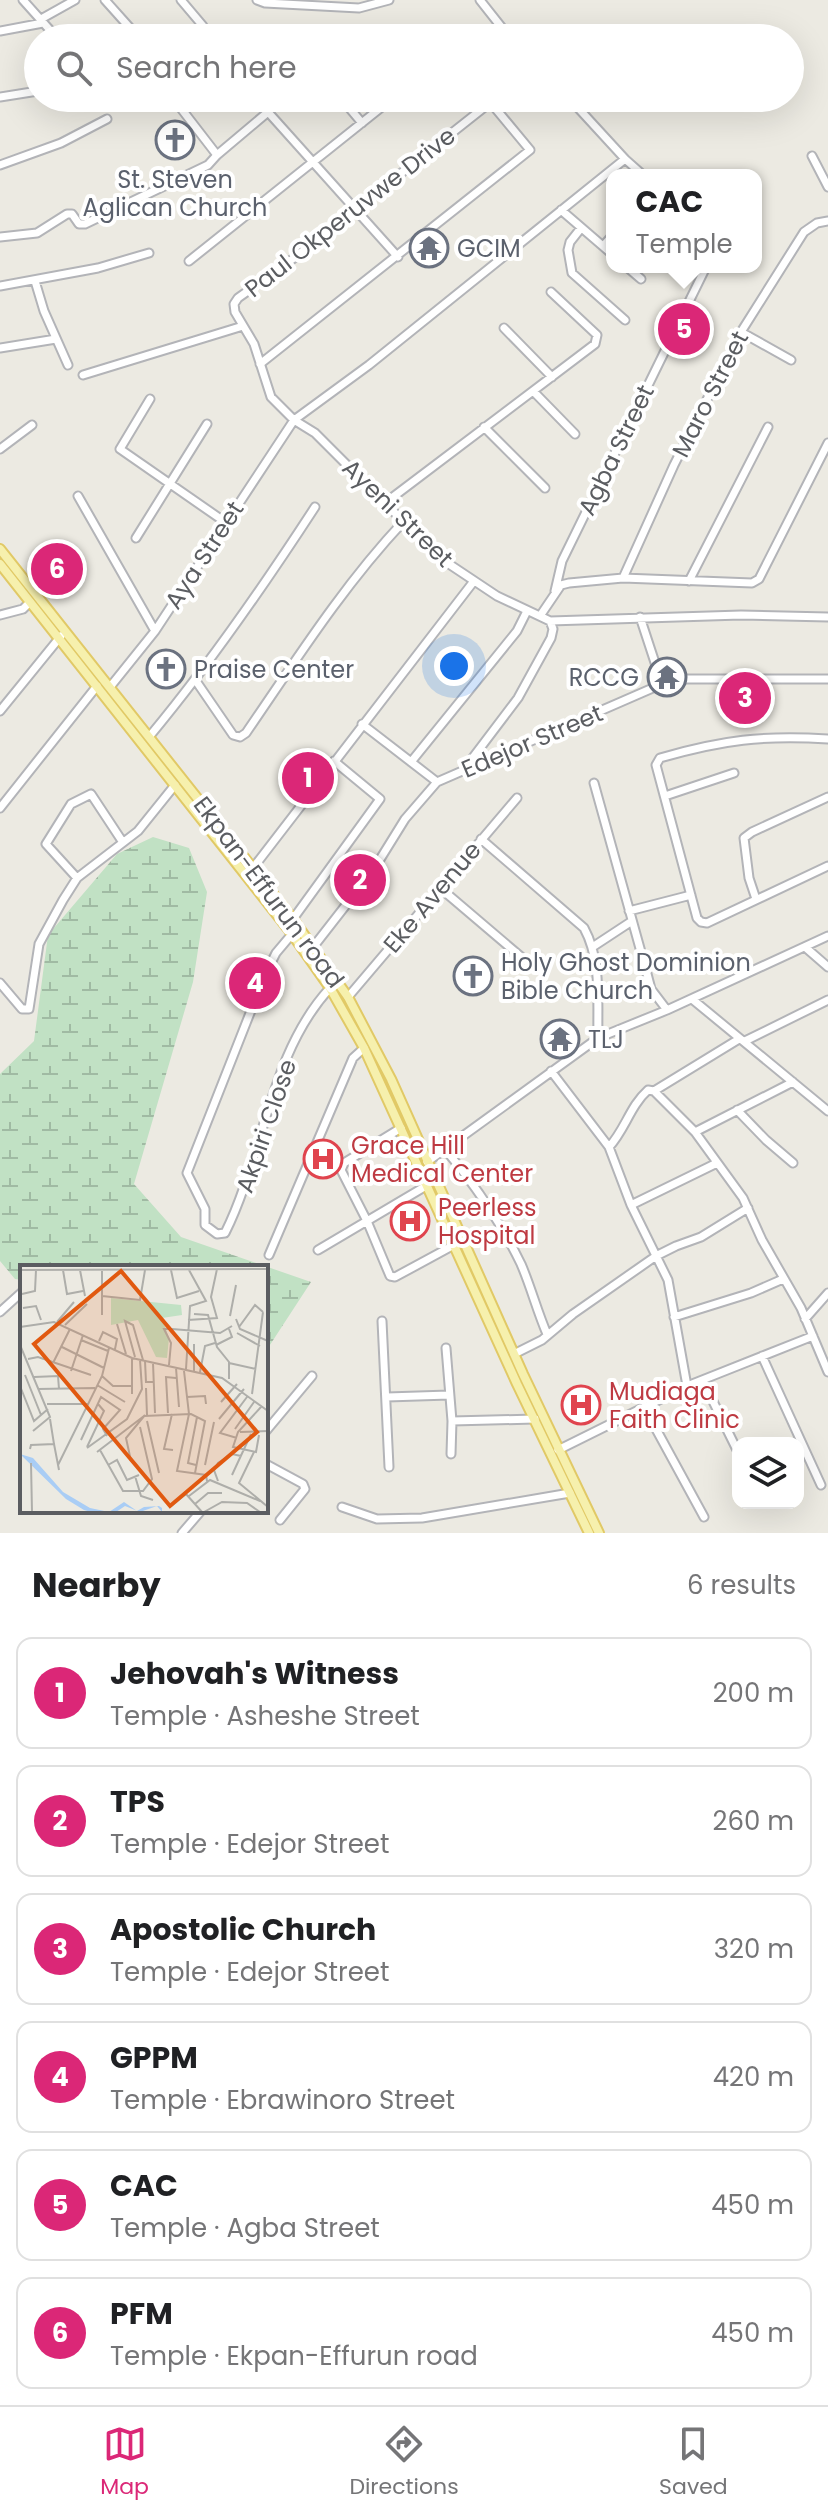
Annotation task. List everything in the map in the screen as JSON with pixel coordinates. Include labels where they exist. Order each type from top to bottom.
[{"type":"main road","name":"Ekpan-Effurun road","points":[[0,549],[63,635],[110,687],[314,946],[348,997],[391,1079],[514,1354],[599,1533]]},
{"type":"main road","points":[[0,564],[30,602],[63,635],[97,686],[292,934],[330,988],[364,1048],[589,1533]]},
{"type":"street","points":[[23,0],[45,24]]},
{"type":"street","points":[[29,24],[42,21],[75,0]]},
{"type":"street","points":[[105,0],[126,24]]},
{"type":"street","points":[[181,0],[201,24]]},
{"type":"street","points":[[257,0],[359,8],[389,0]]},
{"type":"street","points":[[480,0],[497,24]]},
{"type":"street","points":[[0,31],[24,25]]},
{"type":"street","points":[[0,97],[24,93]]},
{"type":"street","points":[[184,112],[217,155]]},
{"type":"street","points":[[0,237],[37,233],[67,214],[72,214],[79,224],[85,224],[208,165],[268,112],[398,257]]},
{"type":"street","points":[[353,112],[362,123]]},
{"type":"street","points":[[189,261],[376,112]]},
{"type":"street","name":"Paul Okperuvwe Drive","points":[[294,420],[271,397],[254,344],[234,308],[238,298],[479,112]]},
{"type":"street","points":[[260,364],[530,150],[503,112]]},
{"type":"street","points":[[582,112],[636,169]]},
{"type":"street","points":[[0,165],[61,143],[107,119]]},
{"type":"street","points":[[812,156],[828,187]]},
{"type":"street","name":"Aya Street","points":[[612,169],[625,159]]},
{"type":"street","name":"Aya Street","points":[[110,687],[155,631],[294,420],[369,365],[606,174]]},
{"type":"street","points":[[561,210],[606,249]]},
{"type":"street","name":"Maro Street","points":[[623,578],[674,465],[741,332],[804,232],[817,223],[828,221]]},
{"type":"street","points":[[581,228],[568,250],[572,273],[625,320]]},
{"type":"street","points":[[603,246],[606,243]]},
{"type":"street","points":[[0,286],[35,281],[149,253]]},
{"type":"street","points":[[634,273],[641,279]]},
{"type":"street","name":"Agba Street","points":[[540,616],[555,593],[562,561],[703,273]]},
{"type":"street","points":[[35,281],[68,365]]},
{"type":"street","points":[[385,503],[598,340],[597,335],[551,292]]},
{"type":"street","points":[[83,375],[243,326]]},
{"type":"street","points":[[504,328],[552,377]]},
{"type":"street","points":[[741,332],[791,360]]},
{"type":"street","points":[[0,348],[56,339]]},
{"type":"street","points":[[533,391],[575,434]]},
{"type":"street","points":[[150,399],[120,449],[225,522]]},
{"type":"street","name":"Ayeni Street","points":[[294,420],[315,433],[440,558],[474,581],[550,621]]},
{"type":"street","points":[[136,538],[207,424]]},
{"type":"street","points":[[0,449],[32,425]]},
{"type":"street","points":[[484,427],[545,488]]},
{"type":"street","points":[[689,581],[768,427]]},
{"type":"street","points":[[555,593],[561,585],[569,583],[623,578],[752,583],[759,579],[828,443]]},
{"type":"street","points":[[78,496],[155,631]]},
{"type":"street","points":[[149,737],[196,681],[256,598],[315,507]]},
{"type":"street","points":[[196,681],[233,735],[240,737],[246,733],[329,611],[403,522]]},
{"type":"street","points":[[253,868],[474,581]]},
{"type":"street","points":[[0,615],[23,609],[30,602]]},
{"type":"street","points":[[411,762],[517,631],[527,611]]},
{"type":"street","points":[[640,617],[662,684]]},
{"type":"street","points":[[462,771],[518,698],[551,638],[553,629],[550,621],[640,617],[828,617]]},
{"type":"street","points":[[0,711],[63,635]]},
{"type":"street","name":"Edejor Street","points":[[314,946],[374,869],[405,819],[437,782],[662,684],[686,679],[828,679]]},
{"type":"street","points":[[0,808],[97,686]]},
{"type":"street","points":[[362,724],[437,782]]},
{"type":"street","points":[[828,739],[779,736],[713,743],[660,758],[656,765],[697,918],[707,923],[828,866]]},
{"type":"street","points":[[293,919],[380,799],[334,761]]},
{"type":"street","points":[[665,796],[734,773]]},
{"type":"street","points":[[594,783],[647,980],[667,1010]]},
{"type":"street","points":[[0,983],[22,1009],[29,1009],[39,944],[77,878],[138,831],[175,785]]},
{"type":"street","points":[[77,878],[46,844],[71,804],[91,794],[122,841]]},
{"type":"street","points":[[756,899],[749,878],[744,838],[828,797]]},
{"type":"street","name":"Eke Avenue","points":[[348,997],[517,798]]},
{"type":"street","points":[[481,839],[584,928],[594,946],[598,1038]]},
{"type":"street","points":[[439,887],[533,967]]},
{"type":"street","points":[[629,911],[691,895]]},
{"type":"street","points":[[594,946],[632,921]]},
{"type":"street","name":"Akpiri Close","points":[[292,934],[276,953],[265,975],[187,1173],[205,1209],[205,1225],[217,1234],[225,1233],[239,1203],[270,1104],[288,1060],[312,1008],[330,988]]},
{"type":"street","points":[[427,1162],[598,1038],[692,999],[828,936]]},
{"type":"street","points":[[805,947],[828,967]]},
{"type":"street","points":[[692,999],[828,1111]]},
{"type":"street","points":[[654,1091],[742,1040],[828,1000]]},
{"type":"street","points":[[269,1255],[353,1058],[364,1048]]},
{"type":"street","points":[[551,1071],[609,1147],[631,1205],[668,1280],[687,1386]]},
{"type":"street","points":[[695,1132],[793,1082]]},
{"type":"street","points":[[609,1147],[623,1131],[641,1096],[648,1090],[654,1091],[695,1132],[748,1208],[805,1319],[828,1372]]},
{"type":"street","points":[[737,1110],[793,1163]]},
{"type":"street","points":[[401,1128],[342,1167],[388,1273],[395,1277],[454,1245]]},
{"type":"street","points":[[445,1149],[483,1198],[507,1238],[522,1266],[547,1334]]},
{"type":"street","points":[[631,1205],[717,1163]]},
{"type":"street","points":[[318,1250],[426,1186]]},
{"type":"street","points":[[514,1354],[542,1340],[656,1256],[701,1237],[748,1208]]},
{"type":"street","points":[[674,1317],[751,1293],[783,1279]]},
{"type":"street","points":[[805,1319],[828,1293]]},
{"type":"street","points":[[0,1312],[20,1294]]},
{"type":"street","points":[[382,1321],[389,1467]]},
{"type":"street","points":[[558,1450],[687,1386],[813,1336]]},
{"type":"street","points":[[446,1348],[452,1421],[451,1454]]},
{"type":"street","points":[[762,1356],[821,1485]]},
{"type":"street","points":[[268,1429],[312,1376]]},
{"type":"street","points":[[703,1381],[732,1440]]},
{"type":"street","points":[[387,1397],[449,1395]]},
{"type":"street","points":[[644,1407],[704,1517]]},
{"type":"street","points":[[452,1421],[535,1419]]},
{"type":"street","points":[[268,1465],[303,1484],[305,1489],[280,1520]]},
{"type":"street","points":[[342,1507],[377,1519],[422,1518],[570,1493]]},
{"type":"street","points":[[182,1533],[199,1513]]},
{"type":"green space","points":[[153,837],[189,848],[207,892],[193,982],[134,1184],[181,1237],[262,1265],[20,1265],[20,1280],[15,1279],[0,1261],[0,1074],[34,1041],[48,935],[117,854]]},
{"type":"green space","points":[[268,1267],[311,1282],[268,1348]]},
{"type":"place","name":"St. Steven Aglican Church","points":[[175,140]]},
{"type":"place","name":"GCIM","points":[[429,248]]},
{"type":"place","name":"CAC","points":[[684,329]]},
{"type":"place","name":"PFM","points":[[57,569]]},
{"type":"place","name":"Praise Center","points":[[166,669]]},
{"type":"place","name":"RCCG","points":[[667,677]]},
{"type":"place","name":"Apostolic Church","points":[[745,698]]},
{"type":"place","name":"Jehovah's Witness","points":[[308,778]]},
{"type":"place","name":"TPS","points":[[360,880]]},
{"type":"place","name":"Holy Ghost Dominion Bible Church","points":[[473,976]]},
{"type":"place","name":"GPPM","points":[[255,983]]},
{"type":"place","name":"TLJ","points":[[560,1039]]},
{"type":"place","name":"Grace Hill Medical Center","points":[[323,1159]]},
{"type":"place","name":"Peerless Hospital","points":[[410,1221]]},
{"type":"place","name":"Mudiaga Faith Clinic","points":[[581,1405]]}]
